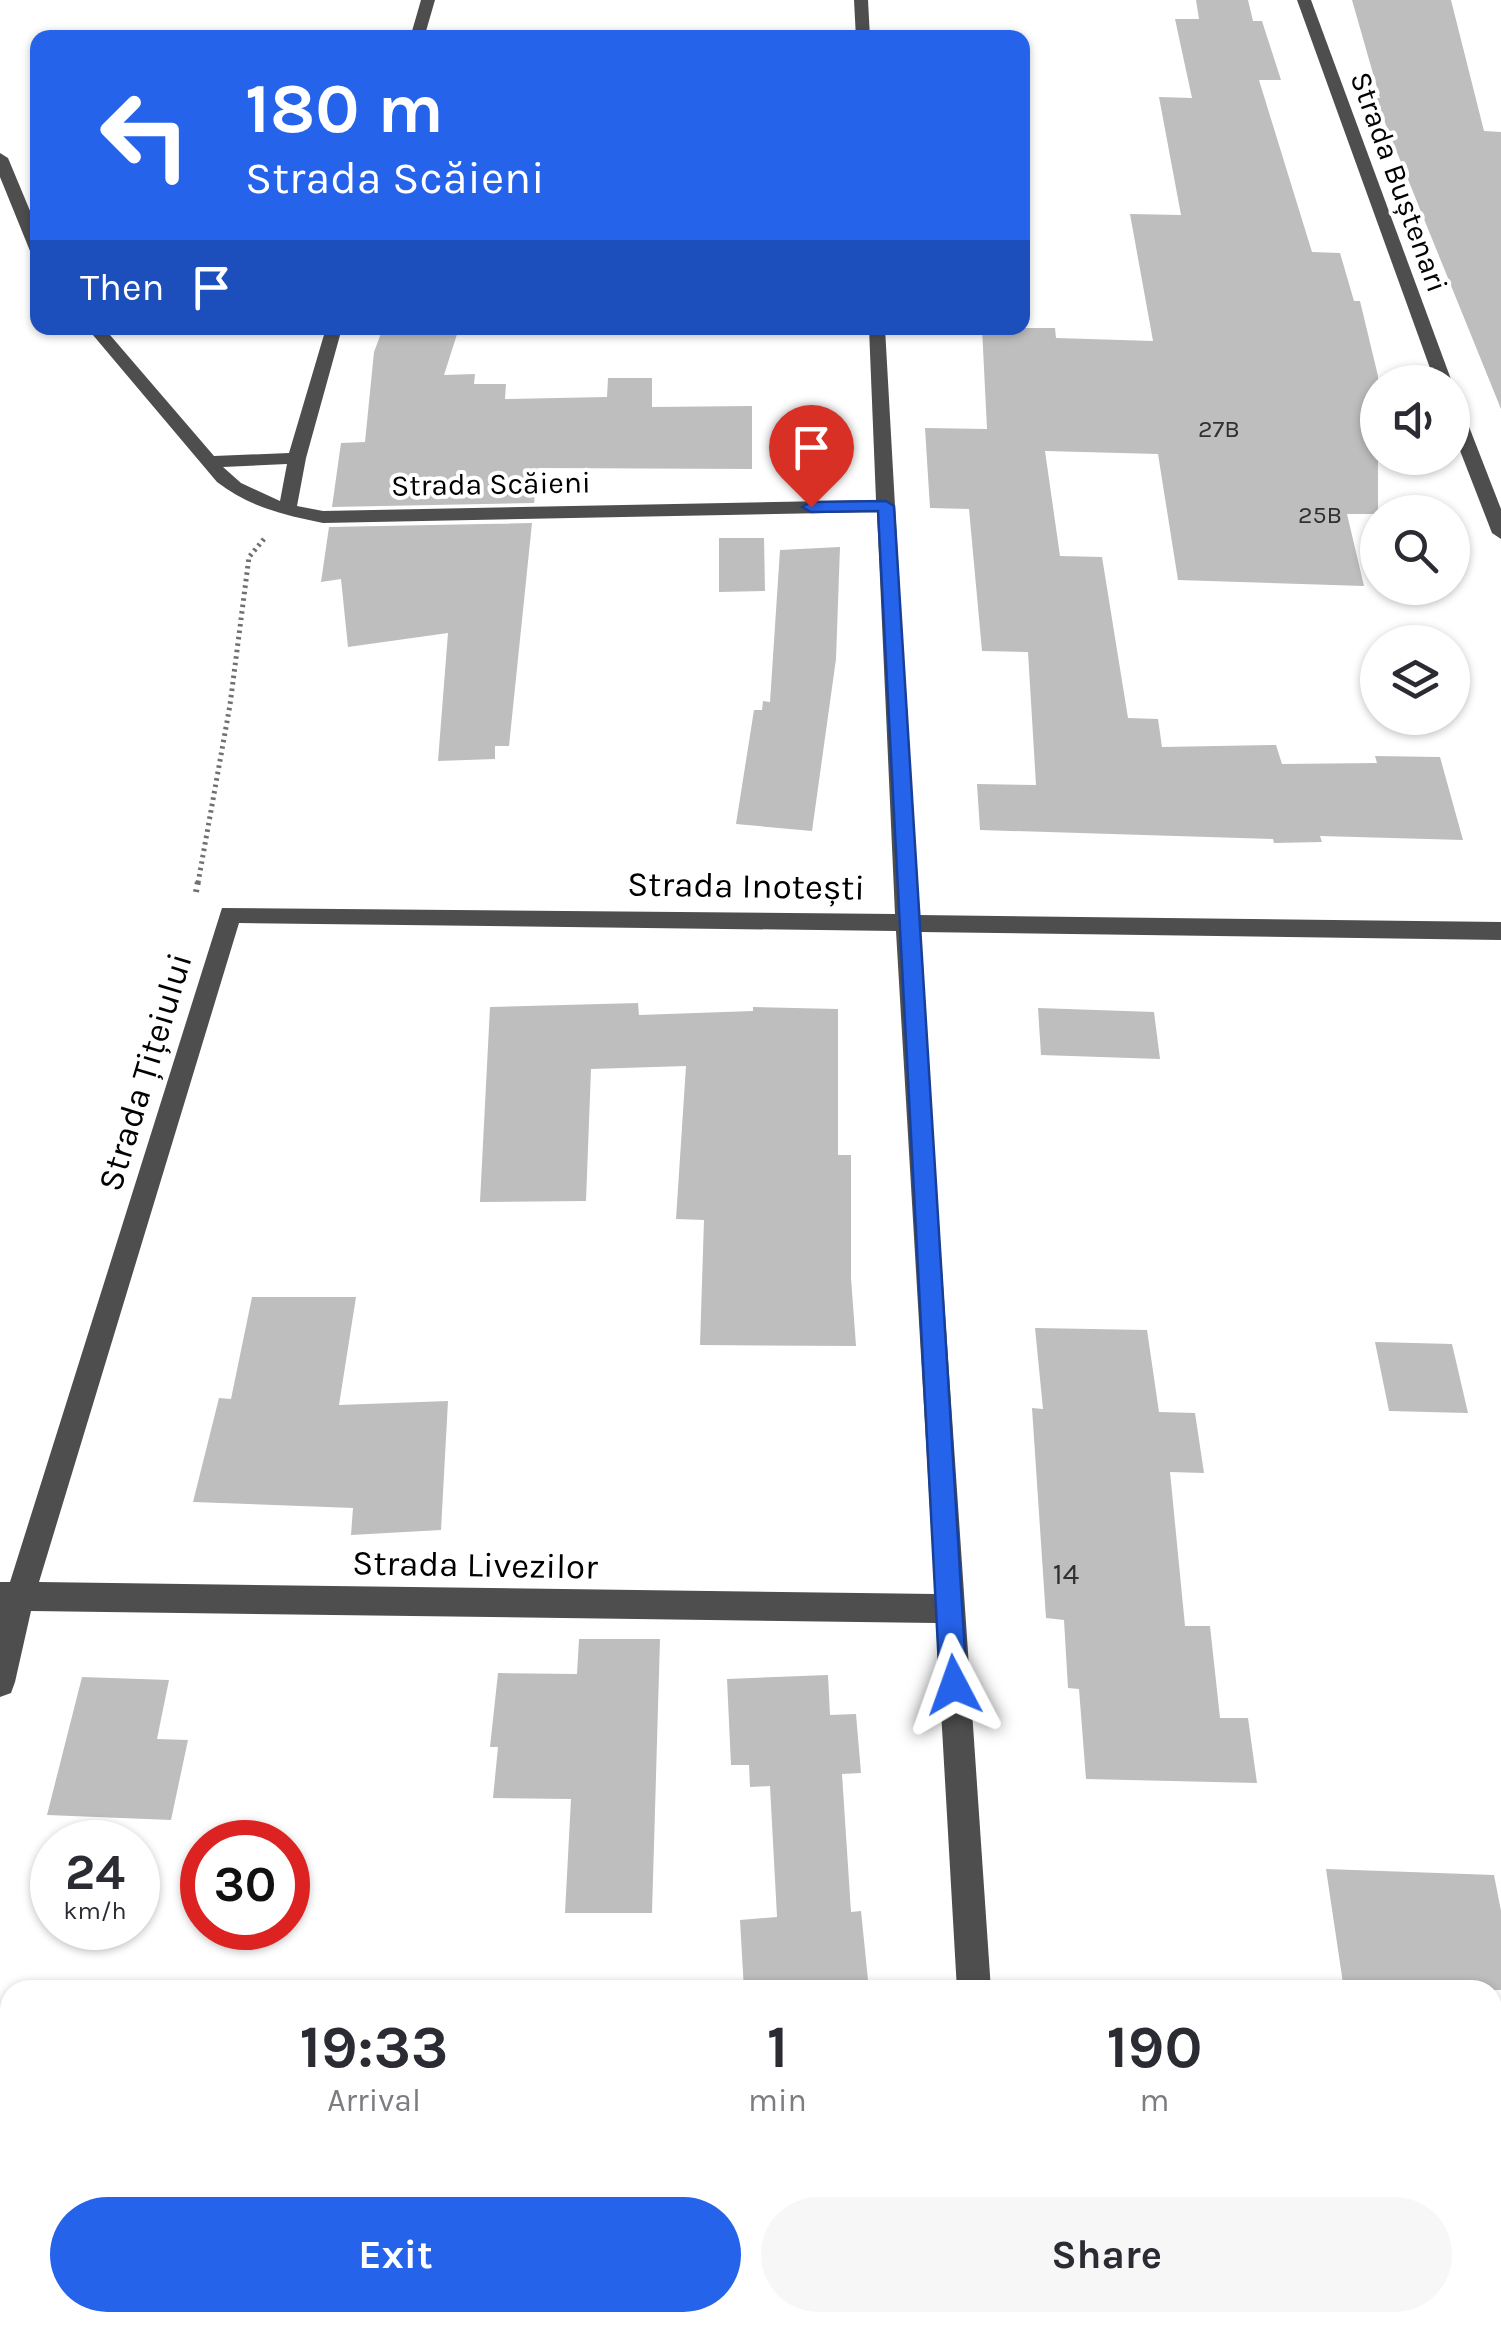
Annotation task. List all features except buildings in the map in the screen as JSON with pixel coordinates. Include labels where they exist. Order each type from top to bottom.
[{"type":"street","points":[[419,30],[428,0]]},
{"type":"street","points":[[861,0],[863,30]]},
{"type":"street","name":"Strada Buștenari","points":[[1304,0],[1438,365]]},
{"type":"street","points":[[0,158],[30,231]]},
{"type":"street","name":"Strada Scăieni","points":[[101,335],[207,462],[242,494],[287,510],[323,517],[886,506]]},
{"type":"street","points":[[287,510],[297,458],[332,335]]},
{"type":"street","points":[[877,335],[907,924],[973,1980]]},
{"type":"street","points":[[1470,452],[1501,532]]},
{"type":"street","points":[[207,462],[297,458]]},
{"type":"street","name":"Strada Inotești","points":[[230,914],[1501,931]]},
{"type":"street","name":"Strada Țițeiului","points":[[0,1682],[10,1596],[230,914]]},
{"type":"street","name":"Strada Livezilor","points":[[10,1596],[949,1609]]},
{"type":"path","name":"Strada Țițeiului","points":[[230,914],[194,906],[198,866],[230,705],[249,558],[287,510]]},
{"type":"route","points":[[811,507],[886,506],[907,924],[954,1685]]}]
